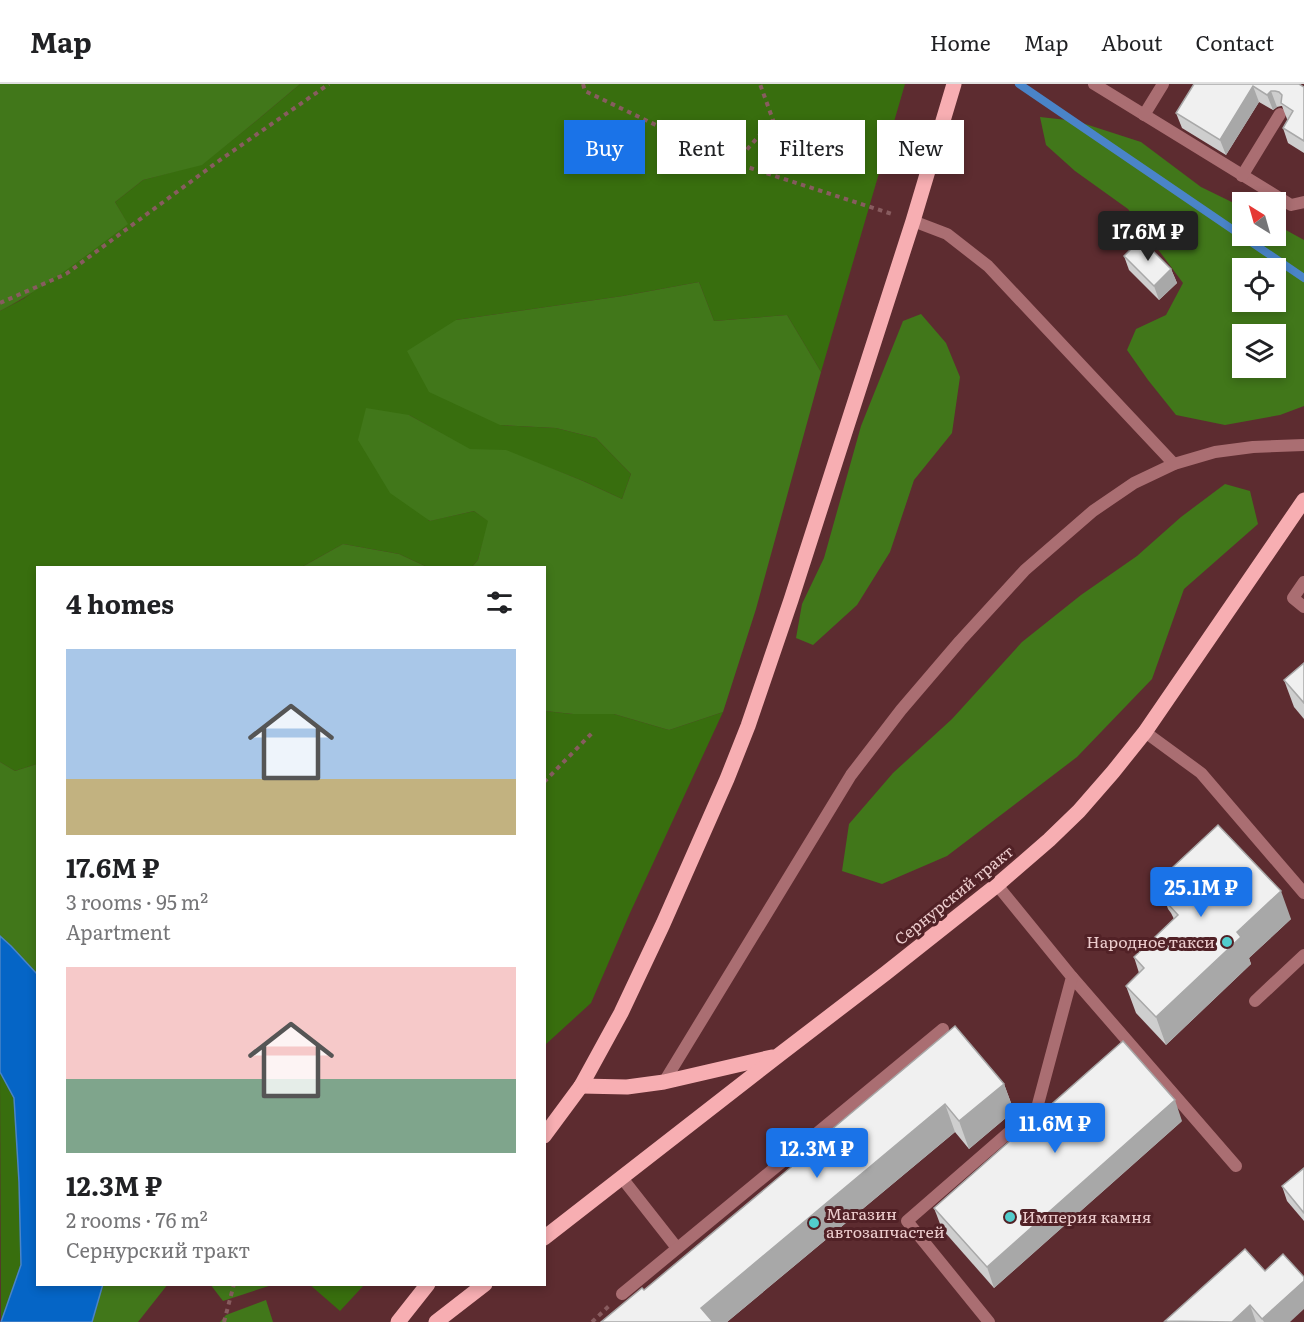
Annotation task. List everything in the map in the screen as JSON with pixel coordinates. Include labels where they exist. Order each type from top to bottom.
[{"type":"main road","points":[[546,1133],[580,1086],[621,1013],[722,790],[748,726],[913,221],[954,84]]},
{"type":"main road","name":"Сернурский тракт","points":[[546,1236],[997,885],[1079,811],[1144,732],[1304,500]]},
{"type":"main road","points":[[580,1086],[627,1088],[664,1082],[778,1055]]},
{"type":"main road","points":[[398,1322],[426,1286]]},
{"type":"main road","points":[[436,1322],[482,1286]]},
{"type":"lane","points":[[1094,84],[1291,205],[1304,202]]},
{"type":"lane","points":[[1144,115],[1163,84]]},
{"type":"lane","points":[[1242,176],[1280,114]]},
{"type":"lane","points":[[913,221],[947,234],[988,266],[1174,464]]},
{"type":"lane","points":[[664,1082],[851,775],[901,710],[1025,570],[1093,512],[1134,483],[1174,464],[1215,452],[1253,447],[1304,445]]},
{"type":"lane","points":[[1304,582],[1293,598],[1304,607]]},
{"type":"lane","points":[[1144,732],[1201,773],[1304,893]]},
{"type":"lane","points":[[997,885],[1072,977],[1236,1166]]},
{"type":"lane","points":[[1255,1001],[1304,955]]},
{"type":"lane","points":[[989,1322],[907,1221],[1037,1108],[1072,977]]},
{"type":"lane","points":[[622,1294],[943,1029]]},
{"type":"lane","points":[[622,1178],[677,1248]]},
{"type":"path","points":[[0,303],[66,274],[220,160],[329,84]]},
{"type":"path","points":[[583,84],[585,91],[657,126]]},
{"type":"path","points":[[746,151],[773,120],[760,84]]},
{"type":"path","points":[[746,167],[913,221]]},
{"type":"path","points":[[546,780],[592,733]]},
{"type":"path","points":[[225,1322],[234,1286]]},
{"type":"green space","points":[[0,84],[300,84],[202,165],[143,180],[115,202],[128,224],[50,281],[0,311]]},
{"type":"green space","points":[[300,84],[905,84],[894,120],[877,120],[879,174],[821,372],[787,315],[714,321],[699,282],[623,296],[456,320],[500,425],[556,428],[596,438],[631,474],[622,499],[506,451],[470,450],[409,415],[429,521],[474,511],[489,521],[478,560],[473,566],[425,566],[399,554],[343,544],[304,566],[36,566],[36,764],[15,771],[0,762],[0,311],[23,299],[127,223],[115,202],[143,180],[202,164]]},
{"type":"green space","points":[[1040,117],[1076,121],[1141,142],[1201,187],[1232,202],[1232,246],[1286,246],[1286,230],[1304,240],[1304,406],[1280,415],[1225,425],[1176,415],[1127,350],[1136,329],[1166,315],[1183,283],[1128,209],[1075,171],[1046,145]]},
{"type":"green space","points":[[699,282],[714,321],[787,315],[821,372],[756,609],[723,712],[669,730],[614,714],[546,711],[546,566],[473,566],[478,560],[488,521],[474,511],[430,521],[390,493],[358,440],[366,408],[409,415],[470,449],[506,450],[622,499],[631,474],[596,438],[556,428],[500,425],[429,392],[407,351],[456,320],[623,296]]},
{"type":"green space","points":[[921,314],[946,343],[960,377],[952,433],[914,480],[890,552],[857,605],[813,645],[796,638],[802,604],[824,558],[861,426],[903,321]]},
{"type":"green space","points":[[1225,484],[1250,491],[1258,524],[1184,589],[1152,679],[1077,757],[947,856],[882,884],[842,871],[849,824],[893,773],[952,719],[1022,642],[1081,595],[1137,556],[1181,517]]},
{"type":"green space","points":[[343,544],[399,554],[425,566],[304,566]]},
{"type":"green space","points":[[546,711],[614,714],[669,730],[723,712],[630,913],[591,1003],[546,1044]]},
{"type":"green space","points":[[0,762],[15,771],[36,764],[36,973],[0,936]]},
{"type":"green space","points":[[0,1072],[14,1098],[21,1265],[1,1322]]},
{"type":"green space","points":[[102,1286],[166,1286],[138,1322],[92,1322]]},
{"type":"green space","points":[[212,1286],[269,1286],[223,1301]]},
{"type":"green space","points":[[311,1286],[363,1286],[340,1311]]},
{"type":"green space","points":[[266,1300],[273,1322],[220,1322],[226,1315]]},
{"type":"water","points":[[0,936],[36,973],[36,1286],[102,1286],[92,1322],[1,1322],[21,1265],[14,1098],[0,1072]]},
{"type":"building","points":[[1194,84],[1299,84],[1304,87],[1304,141],[1283,128],[1293,111],[1281,103],[1282,95],[1271,91],[1267,95],[1253,86],[1220,140],[1176,113]]},
{"type":"building","points":[[1141,239],[1171,269],[1154,286],[1124,256]]},
{"type":"building","points":[[1304,663],[1304,703],[1284,680]]},
{"type":"building","points":[[1218,825],[1281,891],[1237,932],[1241,937],[1156,1017],[1126,986],[1144,968],[1134,957],[1178,915],[1168,904],[1174,899],[1158,881]]},
{"type":"building","points":[[955,1026],[1004,1084],[959,1121],[945,1104],[701,1308],[713,1322],[601,1322],[642,1288],[644,1290],[833,1132],[831,1130]]},
{"type":"building","points":[[1123,1041],[1175,1100],[987,1267],[934,1208]]},
{"type":"building","points":[[1304,1168],[1304,1213],[1282,1186]]},
{"type":"building","points":[[1245,1249],[1265,1271],[1283,1254],[1304,1277],[1304,1281],[1262,1319],[1250,1305],[1232,1322],[1165,1321]]},
{"type":"waterway","points":[[1019,84],[1304,278]]},
{"type":"place","name":"Народное такси","points":[[1227,942]]},
{"type":"place","name":"Империя камня","points":[[1010,1217]]},
{"type":"place","name":"Магазин автозапчастей","points":[[814,1223]]}]
